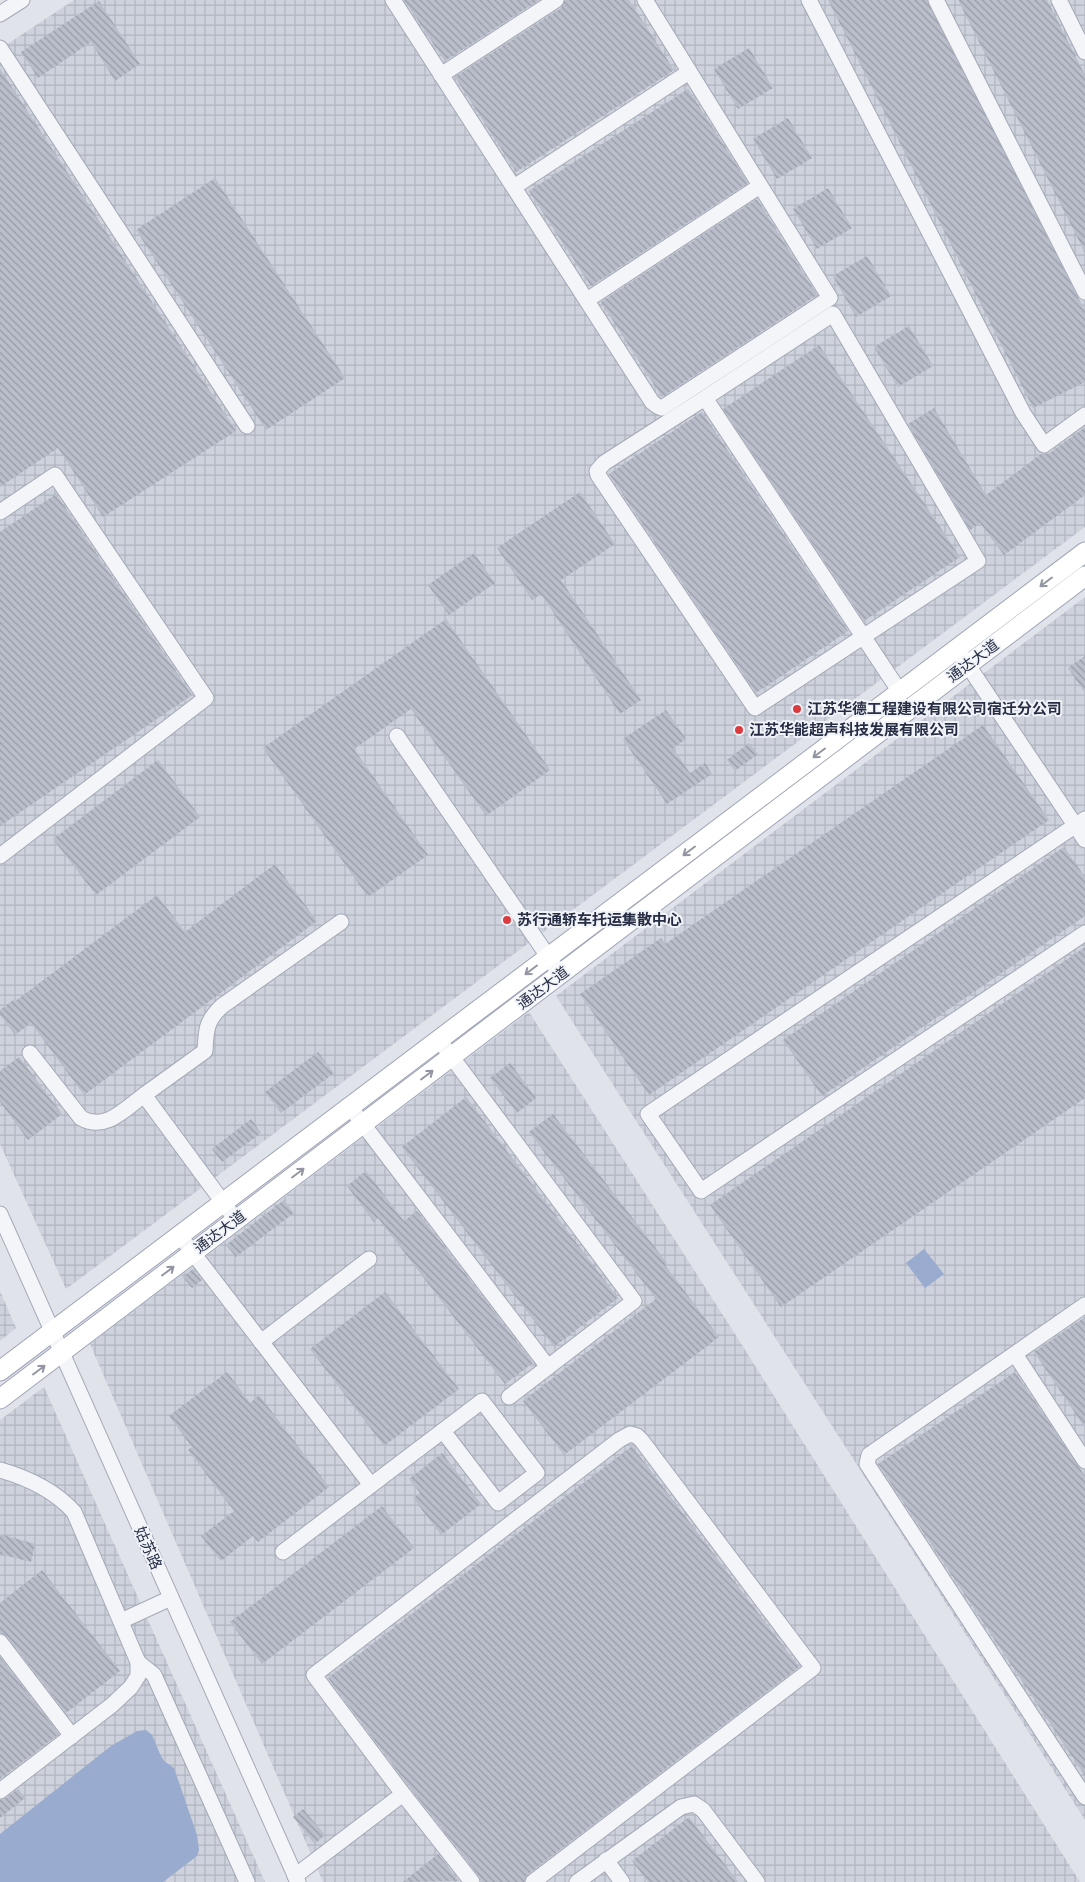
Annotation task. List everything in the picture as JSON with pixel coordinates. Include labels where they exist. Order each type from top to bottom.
[{"type":"main road","name":"通达大道","points":[[0,1371],[1085,552]]},
{"type":"main road","name":"通达大道","points":[[0,1399],[1085,576]]},
{"type":"street","points":[[0,14],[22,0]]},
{"type":"street","points":[[393,0],[652,402],[662,408],[830,298],[645,0]]},
{"type":"street","points":[[441,75],[556,0]]},
{"type":"street","points":[[809,0],[1023,413],[1044,445],[1085,416]]},
{"type":"street","points":[[936,0],[1085,292]]},
{"type":"street","points":[[1058,0],[1085,52]]},
{"type":"street","points":[[0,48],[247,426]]},
{"type":"street","points":[[514,187],[689,72]]},
{"type":"street","points":[[587,300],[760,186]]},
{"type":"street","points":[[833,314],[978,561],[755,708],[598,476],[597,471],[604,463],[705,398],[833,314]]},
{"type":"street","points":[[705,398],[900,692]]},
{"type":"street","points":[[0,512],[55,475],[206,698],[0,856]]},
{"type":"street","points":[[956,649],[1080,823],[1085,840]]},
{"type":"street","points":[[397,736],[560,974]]},
{"type":"street","points":[[1080,823],[648,1114],[700,1191],[1085,932]]},
{"type":"street","points":[[30,1053],[81,1118],[88,1122],[102,1123],[109,1120],[205,1051],[209,1020],[222,1006],[342,922]]},
{"type":"street","points":[[439,1040],[634,1301],[509,1397]]},
{"type":"street","points":[[144,1095],[236,1220]]},
{"type":"street","points":[[350,1107],[548,1367]]},
{"type":"street","name":"姑苏路","points":[[0,1214],[296,1879]]},
{"type":"street","points":[[180,1236],[371,1485]]},
{"type":"street","points":[[261,1342],[369,1259]]},
{"type":"street","points":[[1085,1306],[869,1454],[867,1464],[1085,1798]]},
{"type":"street","points":[[1014,1354],[1085,1461]]},
{"type":"street","points":[[283,1552],[482,1401],[537,1473],[498,1503],[443,1431]]},
{"type":"street","points":[[472,1882],[314,1675],[619,1440],[630,1434],[637,1436],[813,1668],[533,1882]]},
{"type":"street","points":[[0,1470],[16,1474],[44,1488],[63,1500],[74,1512],[138,1662],[138,1676],[131,1687],[112,1705],[0,1791]]},
{"type":"street","points":[[121,1621],[171,1598]]},
{"type":"street","points":[[0,1642],[72,1736]]},
{"type":"street","points":[[138,1662],[154,1675],[247,1882]]},
{"type":"street","points":[[296,1879],[403,1794]]},
{"type":"street","points":[[578,1882],[681,1807],[694,1804],[703,1810],[757,1882]]},
{"type":"street","points":[[606,1860],[622,1882]]},
{"type":"shaded area","points":[[74,0],[1085,0],[1085,527],[66,1289],[0,1144],[0,49]]},
{"type":"shaded area","points":[[1085,597],[1085,1820],[556,996]]},
{"type":"shaded area","points":[[529,1012],[735,1334],[1080,1882],[323,1882],[90,1344]]},
{"type":"shaded area","points":[[0,1291],[16,1328],[0,1341]]},
{"type":"shaded area","points":[[44,1387],[265,1882],[0,1882],[0,1420]]},
{"type":"water","points":[[924,1249],[944,1274],[925,1288],[906,1263]]},
{"type":"water","points":[[146,1730],[152,1735],[164,1761],[174,1768],[197,1835],[199,1850],[197,1856],[163,1882],[0,1882],[0,1834],[111,1746],[137,1731]]},
{"type":"building","points":[[404,0],[539,0],[445,61]]},
{"type":"building","points":[[565,0],[629,0],[674,70],[516,172],[455,77],[561,8]]},
{"type":"building","points":[[828,0],[927,0],[1085,311],[1085,382],[1033,408]]},
{"type":"building","points":[[958,0],[1047,0],[1085,75],[1085,253]]},
{"type":"building","points":[[99,1],[140,64],[115,81],[91,42],[38,78],[21,52]]},
{"type":"building","points":[[749,48],[773,88],[738,109],[714,69]]},
{"type":"building","points":[[0,69],[236,431],[103,517],[58,448],[0,487]]},
{"type":"building","points":[[688,89],[748,183],[591,286],[529,191]]},
{"type":"building","points":[[788,118],[812,158],[777,179],[753,139]]},
{"type":"building","points":[[215,178],[345,378],[266,430],[136,230]]},
{"type":"building","points":[[828,188],[852,228],[817,249],[793,209]]},
{"type":"building","points":[[757,199],[817,295],[662,397],[601,302]]},
{"type":"building","points":[[867,256],[891,296],[856,317],[833,276]]},
{"type":"building","points":[[909,326],[933,366],[898,387],[874,347]]},
{"type":"building","points":[[819,345],[960,557],[864,621],[723,409]]},
{"type":"building","points":[[934,408],[986,495],[1041,454],[1050,453],[1085,427],[1085,495],[1004,555],[980,523],[970,530],[908,424]]},
{"type":"building","points":[[702,412],[848,631],[756,693],[609,474]]},
{"type":"building","points":[[580,492],[615,544],[561,580],[641,700],[620,714],[541,594],[532,600],[497,548]]},
{"type":"building","points":[[56,494],[192,695],[0,826],[0,532]]},
{"type":"building","points":[[474,553],[495,583],[449,615],[428,585]]},
{"type":"building","points":[[446,619],[550,770],[486,816],[411,709],[354,749],[428,855],[368,897],[263,748]]},
{"type":"building","points":[[1085,656],[1085,693],[1068,668]]},
{"type":"building","points":[[666,710],[686,739],[673,748],[690,773],[705,763],[712,774],[667,804],[623,739]]},
{"type":"building","points":[[983,725],[1049,820],[649,1095],[580,994],[661,938],[665,944]]},
{"type":"building","points":[[749,743],[758,754],[735,771],[727,760]]},
{"type":"building","points":[[158,760],[200,817],[96,895],[53,839]]},
{"type":"building","points":[[1064,847],[1085,877],[1085,916],[822,1096],[783,1040]]},
{"type":"building","points":[[275,864],[317,921],[84,1095],[31,1023],[15,1035],[0,1015],[0,1010],[13,1000],[14,1002],[157,895],[185,932]]},
{"type":"building","points":[[1085,947],[1085,1098],[781,1307],[710,1205]]},
{"type":"building","points":[[318,1052],[334,1073],[281,1113],[265,1092]]},
{"type":"building","points":[[19,1057],[62,1114],[28,1140],[0,1102],[0,1071]]},
{"type":"building","points":[[510,1063],[536,1098],[517,1113],[490,1078]]},
{"type":"building","points":[[466,1097],[618,1298],[554,1347],[402,1147]]},
{"type":"building","points":[[553,1114],[667,1263],[665,1265],[719,1337],[564,1455],[523,1401],[656,1299],[529,1132]]},
{"type":"building","points":[[251,1119],[261,1133],[222,1162],[212,1149]]},
{"type":"building","points":[[366,1171],[404,1221],[417,1211],[533,1363],[505,1384],[378,1218],[374,1222],[347,1186]]},
{"type":"building","points":[[284,1200],[294,1213],[236,1257],[226,1245]]},
{"type":"building","points":[[193,1269],[202,1280],[192,1288],[183,1277]]},
{"type":"building","points":[[385,1292],[459,1389],[384,1446],[310,1349]]},
{"type":"building","points":[[1085,1317],[1085,1428],[1034,1352]]},
{"type":"building","points":[[227,1372],[250,1403],[259,1395],[329,1487],[258,1542],[253,1536],[221,1561],[201,1536],[234,1511],[188,1450],[192,1447],[169,1416]]},
{"type":"building","points":[[1015,1372],[1085,1476],[1085,1776],[878,1464]]},
{"type":"building","points":[[632,1446],[799,1667],[527,1875],[524,1882],[481,1882],[479,1876],[410,1788],[328,1678]]},
{"type":"building","points":[[442,1453],[481,1504],[441,1535],[413,1498],[420,1493],[409,1479]]},
{"type":"building","points":[[382,1506],[414,1548],[262,1664],[230,1622]]},
{"type":"building","points":[[0,1534],[35,1544],[31,1562],[0,1554]]},
{"type":"building","points":[[42,1570],[120,1671],[66,1713],[7,1636],[0,1633],[0,1603]]},
{"type":"building","points":[[0,1657],[59,1734],[0,1779]]},
{"type":"building","points":[[18,1789],[25,1798],[0,1818],[0,1800]]},
{"type":"building","points":[[303,1809],[325,1835],[315,1844],[293,1817]]},
{"type":"building","points":[[689,1817],[738,1882],[648,1882],[632,1861]]},
{"type":"building","points":[[438,1854],[459,1881],[403,1882]]},
{"type":"place","name":"江苏华德工程建设有限公司宿迁分公司","points":[[797,709]]},
{"type":"place","name":"江苏华能超声科技发展有限公司","points":[[739,730]]},
{"type":"place","name":"苏行通轿车托运集散中心","points":[[507,920]]}]
